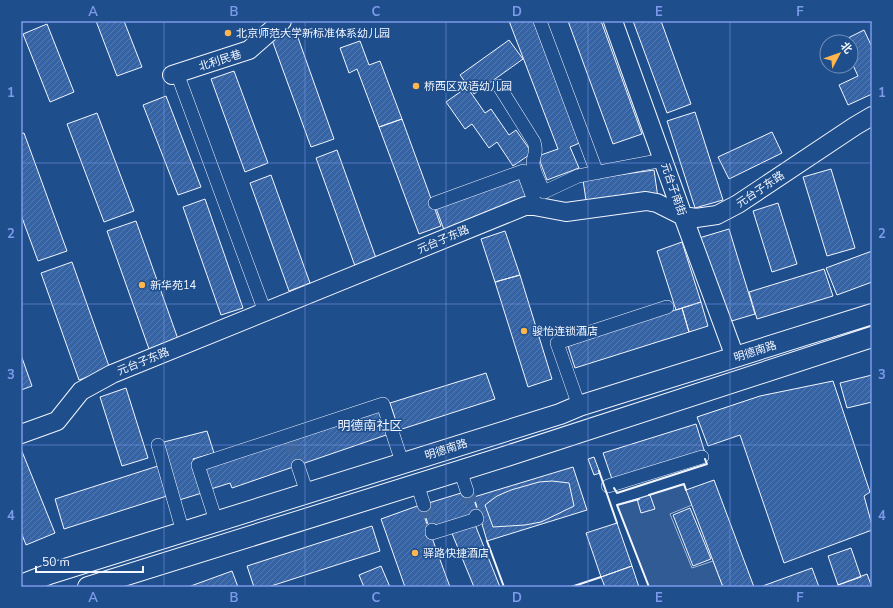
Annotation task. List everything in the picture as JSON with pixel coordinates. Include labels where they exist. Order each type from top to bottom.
[{"type":"main road","name":"明德南路","points":[[21,585],[307,492],[560,414],[579,406],[872,314]]},
{"type":"main road","name":"明德南路","points":[[88,587],[417,484],[872,337]]},
{"type":"main road","points":[[73,567],[81,587]]},
{"type":"street","name":"北利民巷","points":[[174,74],[249,50],[282,21]]},
{"type":"street","points":[[540,21],[597,172]]},
{"type":"street","name":"元台子南街","points":[[613,21],[735,358]]},
{"type":"street","points":[[174,74],[266,312]]},
{"type":"street","points":[[499,86],[534,142],[536,150],[533,162],[534,168],[544,202]]},
{"type":"street","name":"元台子东路","points":[[21,434],[57,421],[81,391],[112,374],[525,206],[544,202],[566,212],[646,201],[657,203],[683,216],[710,217],[724,212],[872,116]]},
{"type":"street","points":[[544,202],[578,176],[663,160]]},
{"type":"street","points":[[435,203],[523,171],[544,202]]},
{"type":"street","points":[[579,406],[557,343],[667,307]]},
{"type":"street","points":[[216,521],[198,465],[288,437],[383,404],[402,462]]},
{"type":"street","points":[[158,445],[183,532]]},
{"type":"street","points":[[608,486],[702,457]]},
{"type":"street","points":[[298,466],[307,492]]},
{"type":"street","points":[[460,470],[467,491]]},
{"type":"street","points":[[417,484],[424,505]]},
{"type":"street","points":[[432,530],[432,533],[477,519],[476,516]]},
{"type":"shaded area","points":[[684,484],[692,505],[670,514],[692,568],[713,561],[723,587],[649,587],[617,505]]},
{"type":"building","points":[[96,21],[124,21],[142,67],[117,76]]},
{"type":"building","points":[[509,21],[536,21],[582,142],[570,147],[579,168],[547,180],[538,156],[558,149]]},
{"type":"building","points":[[568,21],[601,21],[642,134],[613,144]]},
{"type":"building","points":[[633,21],[661,21],[691,104],[667,113]]},
{"type":"building","points":[[47,24],[74,92],[50,102],[23,34]]},
{"type":"building","points":[[864,30],[872,47],[872,94],[848,105],[839,85],[858,76],[857,74],[859,74],[859,34],[856,34]]},
{"type":"building","points":[[296,32],[334,139],[311,147],[272,40]]},
{"type":"building","points":[[509,40],[523,59],[474,94],[460,75]]},
{"type":"building","points":[[360,41],[369,65],[380,61],[402,119],[379,127],[357,69],[349,73],[340,48]]},
{"type":"building","points":[[234,71],[268,163],[245,172],[211,79]]},
{"type":"building","points":[[467,87],[485,113],[491,109],[509,135],[516,130],[532,153],[513,166],[497,142],[489,148],[472,124],[465,129],[446,102]]},
{"type":"building","points":[[166,96],[201,187],[178,195],[143,105]]},
{"type":"building","points":[[695,112],[723,200],[695,208],[667,121]]},
{"type":"building","points":[[97,113],[134,211],[104,222],[67,124]]},
{"type":"building","points":[[402,119],[441,226],[419,234],[379,127]]},
{"type":"building","points":[[772,132],[782,153],[729,179],[718,157]]},
{"type":"building","points":[[24,133],[67,251],[38,261],[21,215],[21,134]]},
{"type":"building","points":[[337,150],[376,258],[355,266],[316,158]]},
{"type":"building","points":[[831,169],[855,248],[827,256],[803,177]]},
{"type":"building","points":[[654,170],[658,198],[587,207],[583,180]]},
{"type":"building","points":[[271,175],[310,283],[289,291],[250,183]]},
{"type":"building","points":[[520,176],[529,198],[444,230],[436,208]]},
{"type":"building","points":[[205,199],[243,308],[221,315],[183,207]]},
{"type":"building","points":[[778,203],[797,264],[772,272],[753,211]]},
{"type":"building","name":"新华苑14","points":[[136,221],[178,339],[149,349],[107,231]]},
{"type":"building","points":[[729,229],[755,314],[725,323],[699,238]]},
{"type":"building","points":[[505,231],[520,275],[495,282],[481,239]]},
{"type":"building","points":[[682,242],[701,302],[676,310],[657,251]]},
{"type":"building","points":[[872,251],[872,282],[837,295],[826,268]]},
{"type":"building","points":[[72,262],[110,369],[79,380],[41,273]]},
{"type":"building","points":[[824,269],[833,296],[757,319],[749,292]]},
{"type":"building","name":"骏怡连锁酒店","points":[[520,275],[552,379],[528,387],[495,282]]},
{"type":"building","points":[[701,302],[708,326],[689,332],[682,308]]},
{"type":"building","points":[[682,308],[689,332],[575,368],[567,343]]},
{"type":"building","points":[[21,355],[32,386],[21,390]]},
{"type":"building","points":[[486,373],[495,399],[399,430],[390,403]]},
{"type":"building","points":[[872,375],[872,402],[847,408],[840,383]]},
{"type":"building","points":[[833,381],[870,492],[864,496],[872,530],[784,563],[740,435],[708,446],[697,417],[760,396]]},
{"type":"building","points":[[126,388],[148,458],[122,466],[100,397]]},
{"type":"building","points":[[380,408],[389,434],[232,488],[230,483],[211,489],[204,469]]},
{"type":"building","points":[[696,424],[705,453],[613,482],[603,453]]},
{"type":"building","points":[[207,431],[214,453],[193,459],[202,493],[176,501],[160,443]]},
{"type":"building","points":[[21,449],[55,533],[26,545],[21,532]]},
{"type":"building","points":[[594,457],[600,473],[594,475],[588,459]]},
{"type":"building","points":[[161,465],[170,495],[64,529],[55,499]]},
{"type":"building","points":[[573,467],[587,510],[487,541],[474,497]]},
{"type":"building","points":[[714,480],[754,587],[723,587],[686,490]]},
{"type":"building","points":[[552,481],[569,483],[574,506],[541,522],[525,525],[493,527],[485,505],[497,496],[511,490],[539,482]]},
{"type":"building","points":[[471,490],[479,515],[430,531],[422,505]]},
{"type":"building","points":[[650,495],[655,509],[641,513],[637,499]]},
{"type":"building","name":"驿路快捷酒店","points":[[420,505],[450,587],[405,587],[381,519]]},
{"type":"building","points":[[690,508],[711,559],[693,566],[673,515]]},
{"type":"building","points":[[474,522],[500,587],[474,587],[451,531]]},
{"type":"building","points":[[617,523],[632,566],[601,577],[586,533]]},
{"type":"building","points":[[372,526],[380,551],[268,587],[254,587],[247,566]]},
{"type":"building","points":[[851,548],[861,577],[838,585],[828,556]]},
{"type":"building","points":[[381,566],[390,587],[364,587],[359,575]]},
{"type":"building","points":[[632,566],[639,587],[605,587],[601,577]]},
{"type":"building","points":[[812,568],[819,587],[760,587]]},
{"type":"building","points":[[232,571],[238,587],[188,587]]},
{"type":"building","points":[[867,574],[872,587],[839,587],[838,585]]},
{"type":"tunnel","points":[[289,440],[298,466]]},
{"type":"tunnel","points":[[467,491],[476,516]]},
{"type":"tunnel","points":[[424,505],[432,530]]},
{"type":"wall","points":[[614,488],[617,493],[707,464],[705,459]]},
{"type":"wall","points":[[599,471],[617,523]]},
{"type":"wall","points":[[649,495],[684,484],[686,490]]},
{"type":"wall","points":[[639,499],[617,505],[649,587]]},
{"type":"wall","points":[[487,541],[504,587]]},
{"type":"wall","points":[[571,587],[601,577]]},
{"type":"place","name":"北京师范大学新标准体系幼儿园","points":[[228,33]]},
{"type":"place","name":"桥西区双语幼儿园","points":[[416,86]]},
{"type":"place","name":"新华苑14","points":[[142,285]]},
{"type":"place","name":"骏怡连锁酒店","points":[[524,331]]},
{"type":"place","name":"驿路快捷酒店","points":[[415,553]]},
{"type":"district","name":"明德南社区","points":[[370,425]]}]
